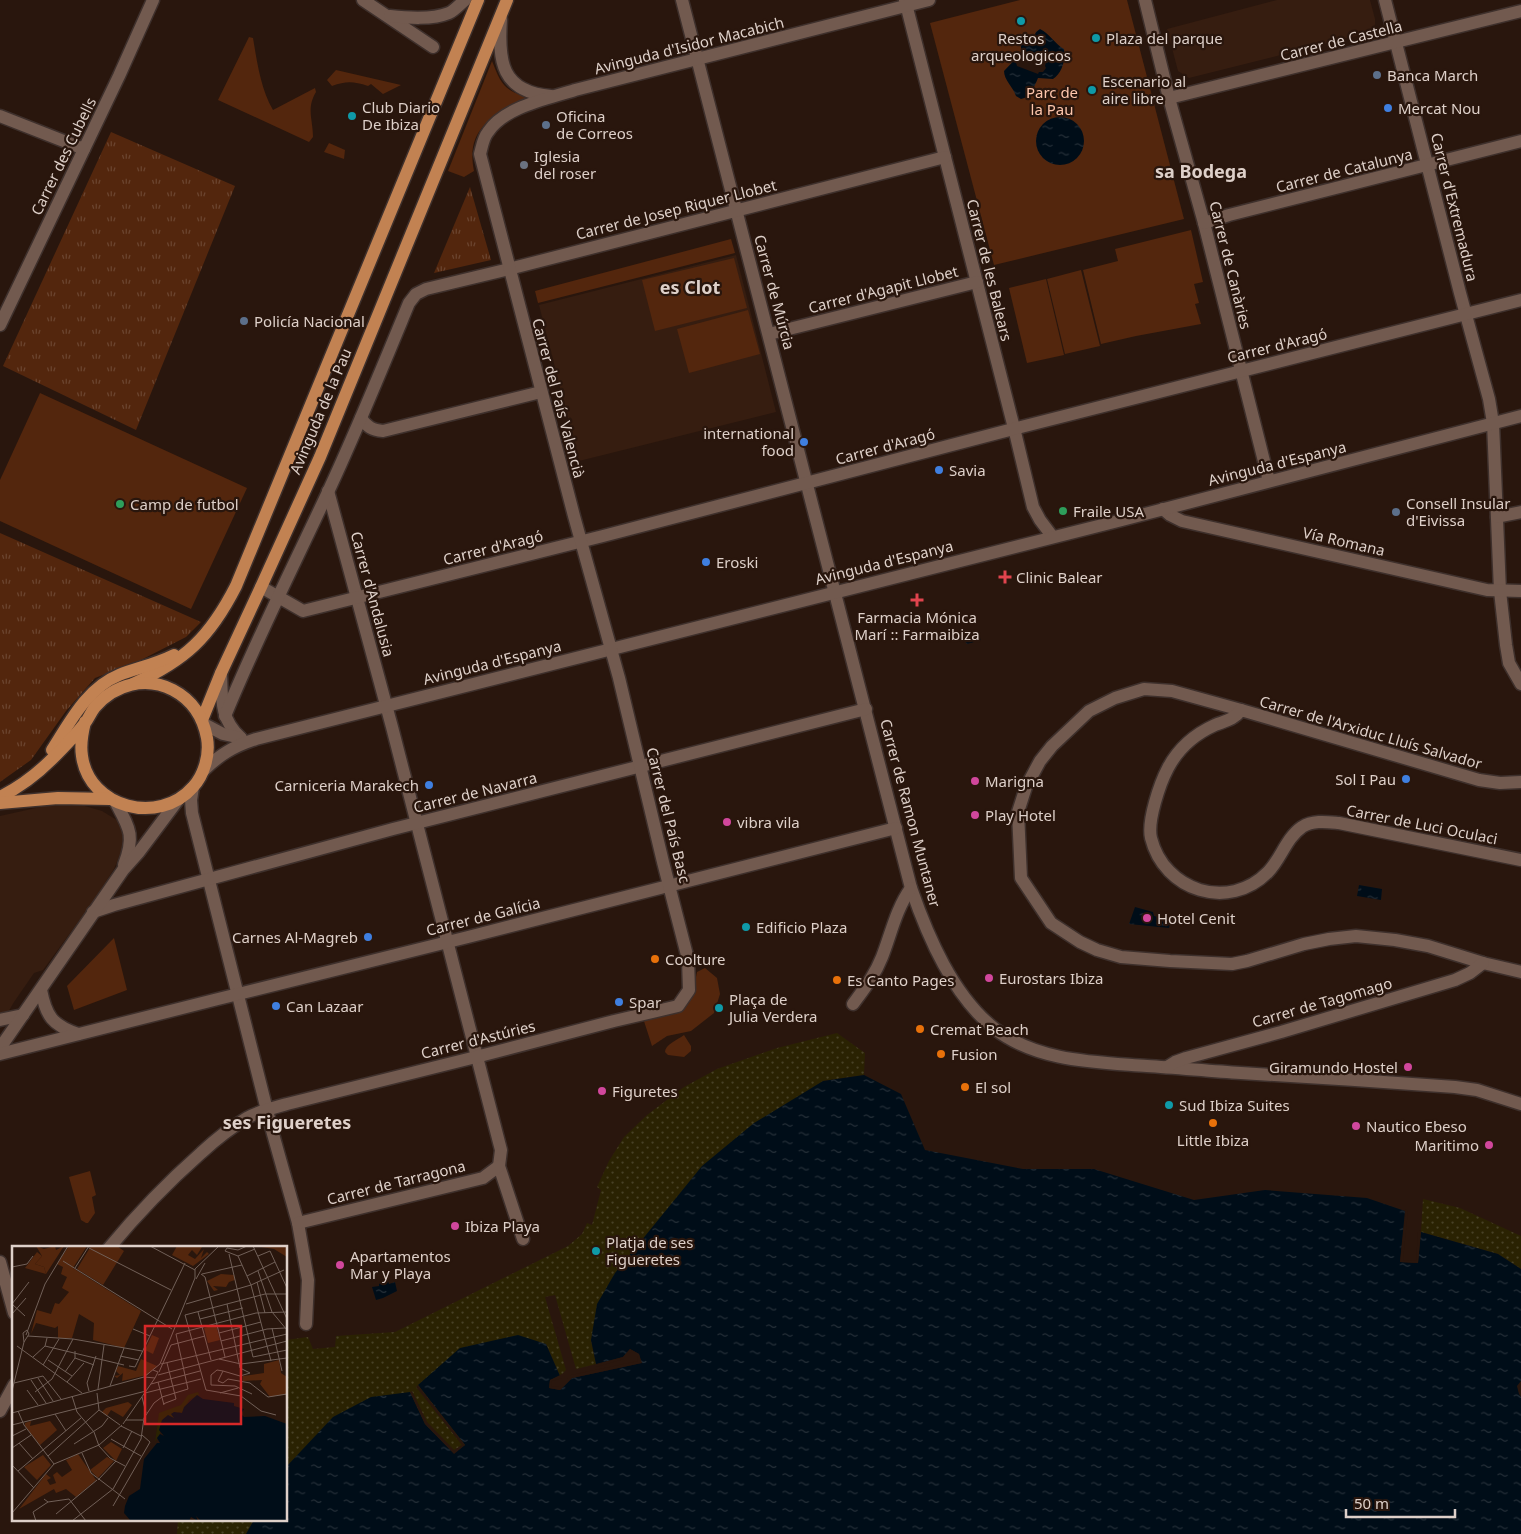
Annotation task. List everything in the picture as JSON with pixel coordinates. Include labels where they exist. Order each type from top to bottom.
[{"type":"main road","name":"Avinguda de la Pau","points":[[134,684],[173,663],[196,644],[208,632],[236,586],[478,0]]},
{"type":"main road","name":"Avinguda de la Pau","points":[[203,722],[221,673],[320,456],[507,0]]},
{"type":"main road","points":[[37,772],[86,699],[99,686],[118,676],[150,666],[196,644]]},
{"type":"main road","points":[[0,797],[37,772],[52,759],[85,722],[93,708],[104,697],[118,688],[134,684],[150,683],[166,687],[181,694],[193,706],[203,722],[207,740],[207,755],[203,771],[193,787],[178,800],[163,806],[147,809],[131,808],[113,801],[96,788],[87,773],[81,748],[85,722]]},
{"type":"main road","points":[[0,803],[58,798],[113,801]]},
{"type":"street","name":"Carrer des Cubells","points":[[0,325],[119,76],[153,0]]},
{"type":"street","points":[[364,0],[433,47]]},
{"type":"street","points":[[388,16],[411,18],[438,16],[451,12],[464,0]]},
{"type":"street","name":"Carrer de Múrcia","points":[[682,0],[836,592]]},
{"type":"street","name":"Avinguda d'Isidor Macabich","points":[[480,154],[486,134],[504,115],[556,96],[905,3],[929,0]]},
{"type":"street","name":"Carrer de Canàries","points":[[1145,0],[1269,481]]},
{"type":"street","name":"Carrer d'Extremadura","points":[[1384,0],[1489,399],[1493,423]]},
{"type":"street","name":"Carrer de les Balears","points":[[905,3],[1033,507],[1052,536]]},
{"type":"street","name":"Carrer de Castella","points":[[1170,98],[1521,11]]},
{"type":"street","points":[[501,15],[501,55],[509,76],[526,91],[539,95],[556,96]]},
{"type":"street","points":[[0,116],[84,149]]},
{"type":"street","name":"Carrer de Catalunya","points":[[1204,223],[1228,215],[1521,141]]},
{"type":"street","name":"Carrer del País Valencià","points":[[480,154],[541,392],[611,649]]},
{"type":"street","name":"Carrer de Josep Riquer Llobet","points":[[361,418],[409,303],[416,294],[426,289],[945,157]]},
{"type":"street","name":"Carrer d'Agapit Llobet","points":[[769,334],[976,282]]},
{"type":"street","name":"Carrer d'Aragó","points":[[261,587],[302,611],[581,542],[808,484],[1014,428],[1521,300]]},
{"type":"street","points":[[225,716],[278,596],[361,418],[368,427],[383,431],[541,392]]},
{"type":"street","name":"Avinguda d'Espanya","points":[[203,771],[216,758],[230,749],[256,739],[1521,416]]},
{"type":"street","points":[[1493,423],[1500,591],[1509,663],[1521,684]]},
{"type":"street","name":"Carrer d'Andalusia","points":[[328,491],[358,597],[476,1057],[502,1150],[499,1166],[522,1239]]},
{"type":"street","name":"Vía Romana","points":[[1163,508],[1170,515],[1182,520],[1486,590],[1521,591]]},
{"type":"street","points":[[1497,517],[1521,512]]},
{"type":"street","name":"Carrer de Ramon Muntaner","points":[[836,592],[911,888],[929,933],[954,982],[973,1008],[996,1030],[1044,1052],[1083,1061],[1456,1087],[1484,1092],[1521,1104]]},
{"type":"street","name":"Carrer del País Basc","points":[[611,649],[688,959],[689,990]]},
{"type":"street","points":[[221,673],[222,700],[225,716],[228,725],[240,737]]},
{"type":"street","points":[[1240,710],[1172,691],[1144,689],[1116,698],[1089,711],[1052,746],[1040,761],[1026,787],[1018,812],[1021,878],[1051,923],[1080,942],[1097,950],[1121,957],[1232,964],[1247,962],[1304,944],[1356,936],[1428,946],[1483,963],[1521,972]]},
{"type":"street","name":"Carrer de Navarra","points":[[93,912],[417,824],[866,710]]},
{"type":"street","name":"Carrer de l'Arxiduc Lluís Salvador","points":[[1315,822],[1303,826],[1294,834],[1268,872],[1254,884],[1234,891],[1212,892],[1194,889],[1182,882],[1170,873],[1160,860],[1150,835],[1154,808],[1160,787],[1168,767],[1178,752],[1195,736],[1234,718],[1240,710],[1479,780],[1500,783],[1521,782]]},
{"type":"street","name":"Avinguda d'Espanya","points":[[203,722],[223,734],[256,739]]},
{"type":"street","points":[[193,787],[191,800],[192,814],[210,879],[237,994],[298,1223],[308,1280],[306,1324]]},
{"type":"street","points":[[0,1048],[123,870],[178,800]]},
{"type":"street","points":[[113,801],[128,824],[130,833],[130,847],[123,870]]},
{"type":"street","name":"Carrer de Luci Oculaci","points":[[1315,822],[1339,823],[1521,860]]},
{"type":"street","name":"Carrer de Galícia","points":[[0,1054],[896,828]]},
{"type":"street","points":[[853,1004],[874,975],[900,905],[911,888]]},
{"type":"street","name":"Carrer de Tagomago","points":[[1167,1067],[1186,1058],[1455,980],[1470,973],[1483,963]]},
{"type":"street","points":[[41,990],[49,1017],[64,1029],[78,1034]]},
{"type":"street","name":"Carrer d'Astúries","points":[[111,1246],[142,1209],[176,1174],[228,1130],[248,1117],[267,1109],[678,1006],[689,990]]},
{"type":"street","points":[[0,1020],[23,1015]]},
{"type":"street","name":"Carrer de Tarragona","points":[[298,1223],[483,1178],[499,1166]]},
{"type":"street","points":[[0,1262],[12,1305]]},
{"type":"street","points":[[0,1411],[12,1389]]},
{"type":"shaded area","points":[[1277,0],[1370,0],[1375,24],[1373,30],[1368,33],[1189,78],[1178,71],[1167,29]]},
{"type":"shaded area","points":[[736,255],[776,412],[579,461],[539,305]]},
{"type":"shaded area","points":[[78,804],[102,811],[120,822],[124,830],[125,842],[114,869],[92,903],[43,970],[34,973],[0,1026],[0,816],[45,806]]},
{"type":"green space","name":"Parc de la Pau","points":[[1020,0],[1127,0],[1184,219],[994,265],[930,23]]},
{"type":"green space","points":[[249,37],[253,38],[262,85],[273,110],[315,88],[316,92],[311,104],[313,137],[309,142],[218,100]]},
{"type":"green space","points":[[492,61],[498,76],[505,86],[514,92],[530,98],[505,110],[486,124],[474,143],[472,156],[474,171],[464,177],[448,171]]},
{"type":"green space","points":[[336,70],[401,85],[383,94],[371,84],[368,86],[350,82],[332,86],[327,80]]},
{"type":"green space","points":[[111,132],[235,186],[136,430],[3,366]]},
{"type":"green space","points":[[329,143],[345,150],[344,159],[324,152]]},
{"type":"green space","points":[[470,187],[491,260],[434,273]]},
{"type":"green space","points":[[1191,230],[1203,282],[1194,284],[1199,303],[1195,304],[1201,324],[1101,344],[1083,270],[1118,261],[1115,249]]},
{"type":"green space","points":[[731,239],[735,253],[538,303],[535,291]]},
{"type":"green space","points":[[734,258],[747,308],[655,331],[642,280]]},
{"type":"green space","points":[[1081,270],[1100,346],[1065,354],[1047,279]]},
{"type":"green space","points":[[1046,279],[1064,355],[1027,363],[1009,288]]},
{"type":"green space","points":[[748,310],[760,354],[689,373],[677,329]]},
{"type":"green space","name":"Camp de futbol","points":[[40,393],[247,488],[191,609],[0,521],[0,480]]},
{"type":"green space","points":[[0,533],[201,622],[186,637],[139,661],[95,678],[66,711],[31,760],[0,782]]},
{"type":"green space","points":[[114,938],[127,990],[74,1010],[67,986]]},
{"type":"green space","points":[[705,968],[717,978],[720,994],[714,1013],[691,1031],[667,1036],[652,1046],[643,1018],[693,992],[697,972]]},
{"type":"green space","points":[[684,1035],[691,1046],[691,1051],[684,1057],[668,1055],[665,1052],[667,1047]]},
{"type":"green space","points":[[90,1171],[96,1195],[92,1197],[95,1213],[86,1223],[81,1220],[69,1177]]},
{"type":"sand","name":"Platja de ses Figueretes","points":[[837,1033],[865,1053],[864,1075],[823,1081],[591,1340],[596,1364],[576,1369],[555,1295],[545,1297],[566,1370],[560,1376],[546,1344],[465,1445],[454,1454],[425,1424],[410,1392],[288,1466],[288,1340],[308,1337],[313,1349],[335,1347],[336,1336],[395,1332],[568,1246],[582,1234],[587,1223],[592,1225],[601,1190],[597,1187],[609,1161],[624,1137],[647,1115],[684,1087],[717,1069],[777,1048]]},
{"type":"sand","points":[[1423,1199],[1460,1208],[1521,1236],[1521,1269],[1498,1254],[1421,1232]]},
{"type":"sand","points":[[178,1522],[253,1522],[246,1534],[177,1534]]},
{"type":"water","points":[[1040,29],[1064,49],[1064,62],[1061,70],[1053,79],[1038,78],[1030,94],[1021,99],[1016,96],[1005,77],[1004,71],[1021,53],[1021,44],[1025,40],[1033,38]]},
{"type":"water","points":[[1055,117],[1065,117],[1077,124],[1084,136],[1084,146],[1077,158],[1065,165],[1055,165],[1047,161],[1040,154],[1036,146],[1036,136],[1040,128],[1047,121]]},
{"type":"water","points":[[978,631],[981,640],[967,644],[960,636]]},
{"type":"water","points":[[1359,885],[1382,889],[1381,900],[1357,896]]},
{"type":"water","points":[[1135,907],[1153,912],[1154,916],[1171,920],[1169,928],[1129,924]]},
{"type":"water","points":[[864,1075],[901,1094],[925,1150],[1023,1169],[1094,1169],[1194,1200],[1265,1190],[1367,1198],[1405,1211],[1400,1262],[1418,1263],[1421,1232],[1498,1254],[1521,1269],[1521,1381],[1517,1386],[1521,1397],[1521,1534],[246,1534],[253,1522],[288,1522],[288,1465],[333,1417],[371,1397],[410,1392],[425,1424],[454,1453],[465,1445],[418,1385],[460,1348],[518,1335],[546,1344],[560,1376],[550,1380],[549,1388],[560,1390],[572,1378],[641,1363],[639,1354],[630,1349],[623,1357],[596,1364],[591,1340],[597,1304],[615,1273],[702,1166],[754,1123],[823,1081]]},
{"type":"water","points":[[384,1279],[389,1284],[395,1282],[397,1291],[376,1300],[372,1287],[379,1286],[381,1280]]},
{"type":"pier","points":[[1037,54],[1046,62],[1046,68],[1038,74],[1017,66],[1013,57],[1021,55],[1028,59]]},
{"type":"pier","points":[[1406,1209],[1408,1211],[1403,1260],[1416,1261],[1418,1232],[1421,1230],[1418,1263],[1400,1262]]},
{"type":"pier","points":[[630,1349],[639,1354],[642,1363],[572,1378],[560,1390],[549,1388],[550,1380],[562,1374],[562,1378],[552,1381],[551,1386],[559,1387],[571,1375],[638,1361],[637,1356],[631,1352],[624,1359],[596,1367],[594,1365],[623,1357]]},
{"type":"pier","points":[[418,1385],[465,1445],[454,1454],[425,1424],[410,1392],[412,1391],[427,1422],[454,1450],[462,1445],[416,1387]]},
{"type":"place","name":"Restos arqueologicos","points":[[1021,21]]},
{"type":"place","name":"Plaza del parque","points":[[1096,38]]},
{"type":"place","name":"Banca March","points":[[1377,75]]},
{"type":"place","name":"Escenario al aire libre","points":[[1092,90]]},
{"type":"place","name":"Mercat Nou","points":[[1388,108]]},
{"type":"place","name":"Club Diario De Ibiza","points":[[352,116]]},
{"type":"place","name":"Oficina de Correos","points":[[546,125]]},
{"type":"place","name":"Iglesia del roser","points":[[524,165]]},
{"type":"place","name":"Policía Nacional","points":[[244,321]]},
{"type":"place","name":"international food","points":[[804,442]]},
{"type":"place","name":"Savia","points":[[939,470]]},
{"type":"place","name":"Camp de futbol","points":[[120,504]]},
{"type":"place","name":"Fraile USA","points":[[1063,511]]},
{"type":"place","name":"Consell Insular d'Eivissa","points":[[1396,512]]},
{"type":"place","name":"Eroski","points":[[706,562]]},
{"type":"place","name":"Clinic Balear","points":[[1005,577]]},
{"type":"place","name":"Farmacia Mónica Marí :: Farmaibiza","points":[[917,600]]},
{"type":"place","name":"Sol I Pau","points":[[1406,779]]},
{"type":"place","name":"Marigna","points":[[975,781]]},
{"type":"place","name":"Carniceria Marakech","points":[[429,785]]},
{"type":"place","name":"Play Hotel","points":[[975,815]]},
{"type":"place","name":"vibra vila","points":[[727,822]]},
{"type":"place","name":"Hotel Cenit","points":[[1147,918]]},
{"type":"place","name":"Edificio Plaza","points":[[746,927]]},
{"type":"place","name":"Carnes Al-Magreb","points":[[368,937]]},
{"type":"place","name":"Coolture","points":[[655,959]]},
{"type":"place","name":"Eurostars Ibiza","points":[[989,978]]},
{"type":"place","name":"Es Canto Pages","points":[[837,980]]},
{"type":"place","name":"Spar","points":[[619,1002]]},
{"type":"place","name":"Can Lazaar","points":[[276,1006]]},
{"type":"place","name":"Plaça de Julia Verdera","points":[[719,1008]]},
{"type":"place","name":"Cremat Beach","points":[[920,1029]]},
{"type":"place","name":"Fusion","points":[[941,1054]]},
{"type":"place","name":"Giramundo Hostel","points":[[1408,1067]]},
{"type":"place","name":"El sol","points":[[965,1087]]},
{"type":"place","name":"Figuretes","points":[[602,1091]]},
{"type":"place","name":"Sud Ibiza Suites","points":[[1169,1105]]},
{"type":"place","name":"Little Ibiza","points":[[1213,1123]]},
{"type":"place","name":"Nautico Ebeso","points":[[1356,1126]]},
{"type":"place","name":"Maritimo","points":[[1489,1145]]},
{"type":"place","name":"Ibiza Playa","points":[[455,1226]]},
{"type":"place","name":"Platja de ses Figueretes","points":[[596,1251]]},
{"type":"place","name":"Apartamentos Mar y Playa","points":[[340,1265]]},
{"type":"district","name":"sa Bodega","points":[[1201,171]]},
{"type":"district","name":"es Clot","points":[[690,287]]},
{"type":"district","name":"ses Figueretes","points":[[287,1122]]}]
